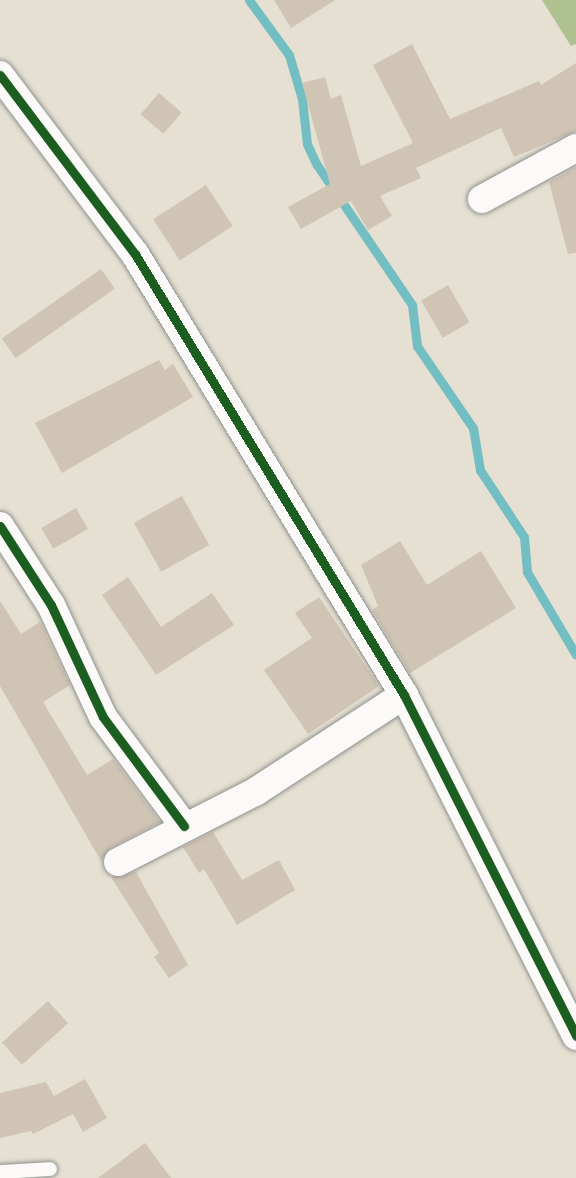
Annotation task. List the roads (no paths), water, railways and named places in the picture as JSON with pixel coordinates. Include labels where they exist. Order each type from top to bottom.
[{"type":"street","points":[[0,75],[135,254],[404,695],[576,1036]]},
{"type":"street","points":[[482,199],[576,148]]},
{"type":"street","points":[[0,526],[51,605],[103,717],[184,826]]},
{"type":"street","points":[[118,862],[255,792],[404,695]]},
{"type":"lane","points":[[0,1172],[50,1169]]},
{"type":"waterway","points":[[249,0],[289,55],[302,99],[307,144],[317,165],[412,305],[417,346],[473,428],[480,470],[524,537],[527,572],[576,655]]}]
